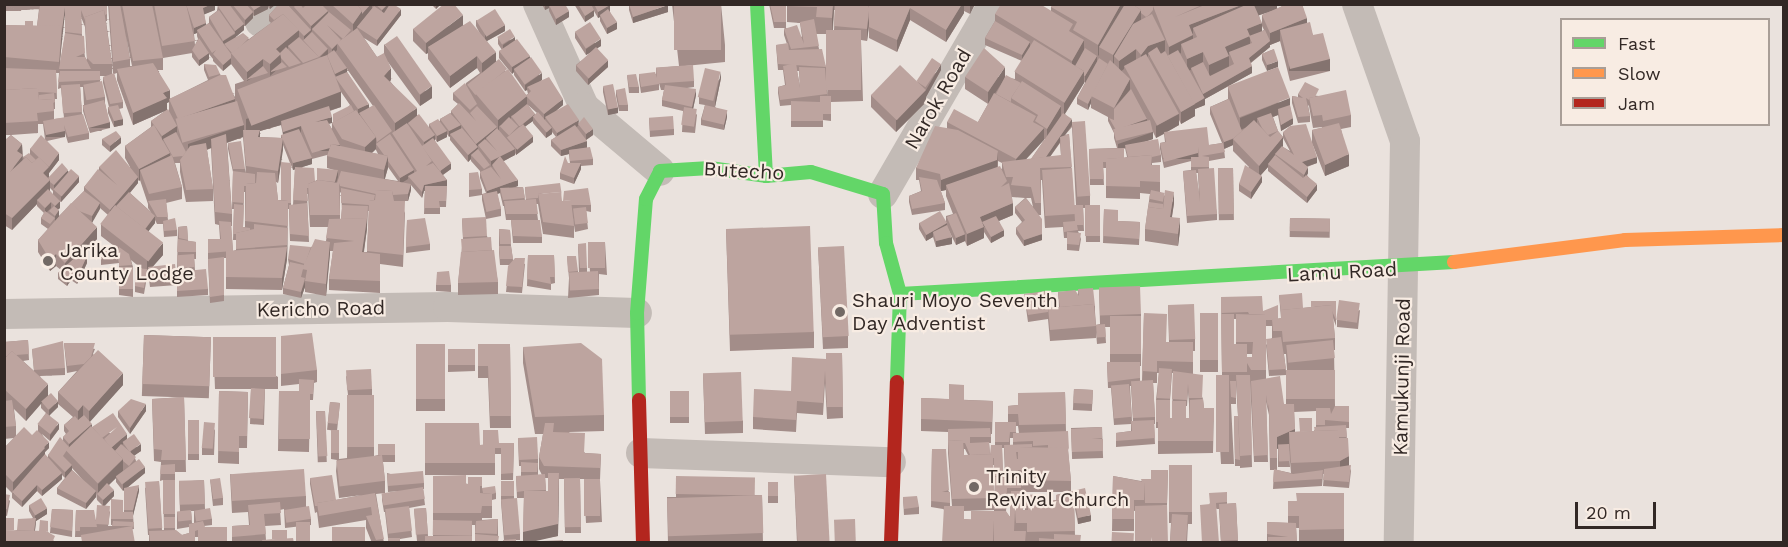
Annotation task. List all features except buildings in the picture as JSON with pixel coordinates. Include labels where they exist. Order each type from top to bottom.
[{"type":"street","points":[[538,4],[584,107],[660,171],[646,199],[637,312],[643,543]]},
{"type":"street","points":[[757,4],[766,176]]},
{"type":"street","name":"Narok Road","points":[[883,194],[993,4]]},
{"type":"street","name":"Kamukunji Road","points":[[1357,4],[1405,141],[1399,543]]},
{"type":"street","name":"Butecho","points":[[660,171],[710,168],[766,176],[811,172],[883,194]]},
{"type":"street","points":[[883,194],[886,243],[900,294],[891,462],[891,543]]},
{"type":"street","name":"Lamu Road","points":[[900,294],[1404,269],[1625,240],[1784,235]]},
{"type":"street","name":"Kericho Road","points":[[4,314],[448,308],[637,312]]},
{"type":"street","points":[[641,453],[891,462]]},
{"type":"traffic: fast","points":[[757,4],[766,176]]},
{"type":"traffic: fast","points":[[639,400],[637,313],[646,199],[660,171],[710,168],[766,176],[811,172],[883,194],[886,243],[900,294],[897,382]]},
{"type":"traffic: fast","points":[[900,294],[1454,262]]},
{"type":"traffic: slow","points":[[1454,262],[1625,240],[1784,235]]},
{"type":"traffic: jam","points":[[891,542],[897,382]]},
{"type":"traffic: jam","points":[[639,400],[643,542]]},
{"type":"place","name":"Jarika County Lodge","points":[[48,261]]},
{"type":"place","name":"Shauri Moyo Seventh Day Adventist","points":[[840,312]]},
{"type":"place","name":"Trinity Revival Church","points":[[974,487]]}]
